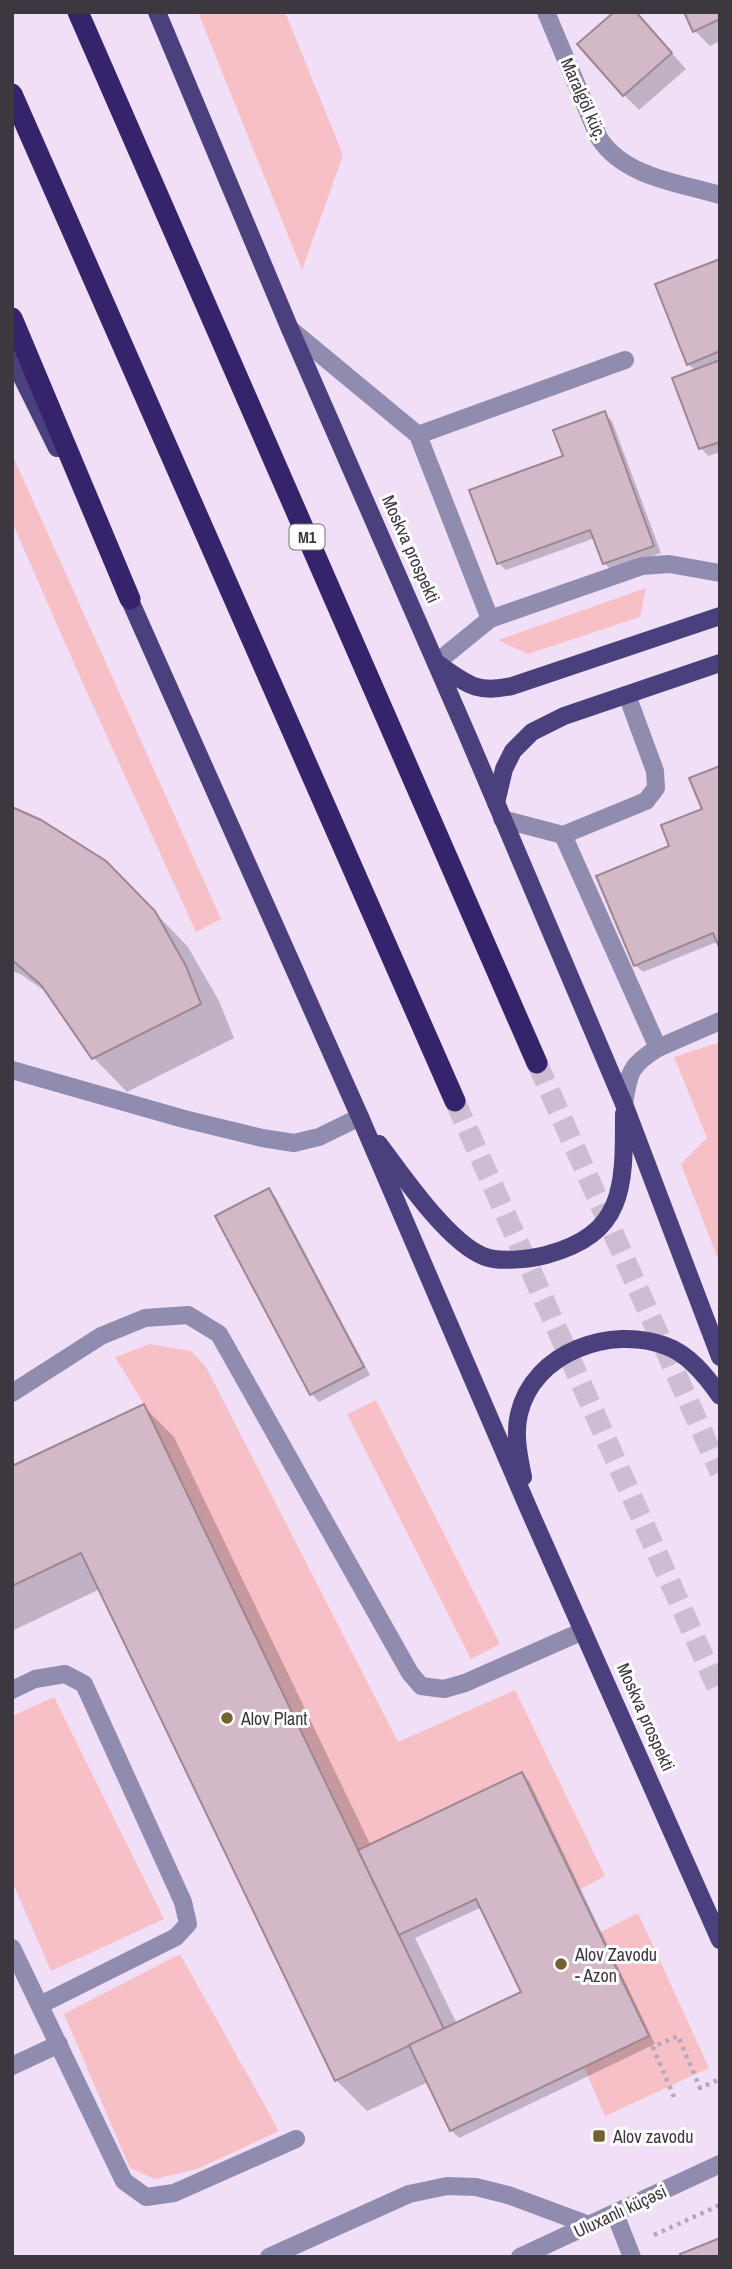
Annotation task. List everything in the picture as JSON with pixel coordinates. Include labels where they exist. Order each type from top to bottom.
[{"type":"highway","name":"M1","points":[[78,12],[537,1063]]},
{"type":"highway","points":[[12,94],[456,1101]]},
{"type":"highway","points":[[12,317],[131,599]]},
{"type":"main road","name":"Moskva prospekti","points":[[157,12],[290,329],[624,1104],[720,1357]]},
{"type":"main road","points":[[12,357],[131,599],[360,1117],[530,1512]]},
{"type":"main road","points":[[436,663],[481,690],[495,690],[512,687],[720,616]]},
{"type":"main road","points":[[499,811],[503,769],[513,751],[532,732],[564,716],[720,663]]},
{"type":"main road","points":[[360,1117],[411,1187],[455,1237],[484,1257],[527,1260],[567,1250],[601,1228],[615,1205],[624,1174],[624,1104]]},
{"type":"main road","points":[[530,1512],[517,1445],[519,1413],[531,1385],[553,1363],[576,1349],[606,1340],[640,1339],[668,1346],[691,1362],[708,1378],[720,1396]]},
{"type":"main road","name":"Moskva prospekti","points":[[530,1512],[720,1940]]},
{"type":"street","name":"Maralgöl küç.","points":[[546,12],[599,138],[606,148],[617,159],[646,174],[720,195]]},
{"type":"street","points":[[290,329],[418,435],[490,620]]},
{"type":"street","points":[[418,435],[625,360]]},
{"type":"street","points":[[436,663],[490,620],[642,566],[669,564],[720,573]]},
{"type":"street","points":[[499,811],[563,835],[646,801],[656,788],[655,771],[627,695]]},
{"type":"street","points":[[563,835],[658,1048]]},
{"type":"street","points":[[624,1104],[628,1076],[640,1059],[658,1048],[720,1021]]},
{"type":"street","points":[[12,1070],[184,1119],[294,1143],[319,1137],[360,1117]]},
{"type":"street","points":[[12,1393],[101,1336],[145,1318],[188,1315],[219,1334],[410,1673],[421,1686],[444,1689],[464,1683],[583,1631]]},
{"type":"street","points":[[12,1690],[35,1679],[65,1674],[84,1684],[183,1902],[188,1924],[176,1937],[40,2005]]},
{"type":"street","points":[[12,1948],[124,2181],[146,2197],[174,2193],[296,2139]]},
{"type":"street","points":[[12,2066],[59,2044]]},
{"type":"street","name":"Uluxanlı küçəsi","points":[[520,2257],[720,2164]]},
{"type":"street","points":[[269,2257],[410,2194],[447,2186],[476,2187],[508,2195],[589,2225]]},
{"type":"street","points":[[615,2214],[630,2252]]},
{"type":"path","points":[[674,2097],[653,2047],[678,2036],[700,2088],[720,2079]]},
{"type":"path","points":[[630,2252],[720,2205]]},
{"type":"shaded area","points":[[198,12],[285,12],[343,155],[302,270]]},
{"type":"shaded area","points":[[12,454],[221,919],[196,932],[12,522]]},
{"type":"shaded area","points":[[646,588],[640,617],[528,654],[498,640]]},
{"type":"shaded area","points":[[720,1042],[720,1264],[681,1164],[707,1138],[674,1057]]},
{"type":"shaded area","points":[[150,1344],[191,1351],[206,1367],[398,1742],[515,1690],[605,1876],[579,1890],[522,1772],[358,1850],[144,1404],[115,1357]]},
{"type":"shaded area","points":[[376,1400],[500,1644],[471,1659],[347,1414]]},
{"type":"shaded area","points":[[54,1697],[164,1919],[51,1971],[12,1881],[12,1716]]},
{"type":"shaded area","points":[[638,1913],[709,2068],[605,2116],[584,2067],[649,2036],[599,1933]]},
{"type":"shaded area","points":[[180,1954],[279,2131],[197,2169],[155,2179],[130,2168],[64,2014]]},
{"type":"building","points":[[614,12],[636,12],[672,53],[623,96],[577,44]]},
{"type":"building","points":[[684,12],[720,12],[720,19],[693,32]]},
{"type":"building","points":[[720,259],[720,351],[687,365],[655,284]]},
{"type":"building","points":[[720,360],[720,442],[699,449],[672,378]]},
{"type":"building","points":[[605,411],[654,546],[603,564],[590,530],[497,564],[469,490],[563,456],[553,430]]},
{"type":"building","points":[[720,766],[720,949],[713,933],[634,966],[596,876],[669,846],[661,825],[702,809],[689,778]]},
{"type":"building","points":[[12,807],[41,820],[106,861],[155,911],[186,966],[201,1004],[92,1059],[41,985],[12,960]]},
{"type":"building","points":[[269,1188],[364,1367],[310,1395],[215,1216]]},
{"type":"building","name":"Alov Plant","points":[[144,1404],[444,2029],[335,2081],[81,1553],[12,1586],[12,1466]]},
{"type":"building","name":"Alov Zavodu - Azon","points":[[522,1772],[649,2036],[450,2131],[409,2045],[521,1992],[476,1899],[399,1935],[358,1850]]},
{"type":"building","points":[[720,2238],[720,2257],[681,2257],[680,2254]]},
{"type":"tunnel","points":[[537,1063],[720,1472]]},
{"type":"tunnel","points":[[455,1101],[720,1694]]},
{"type":"place","name":"Alov Plant","points":[[227,1718]]},
{"type":"place","name":"Alov Zavodu - Azon","points":[[561,1964]]},
{"type":"place","name":"Alov zavodu","points":[[599,2136]]}]
